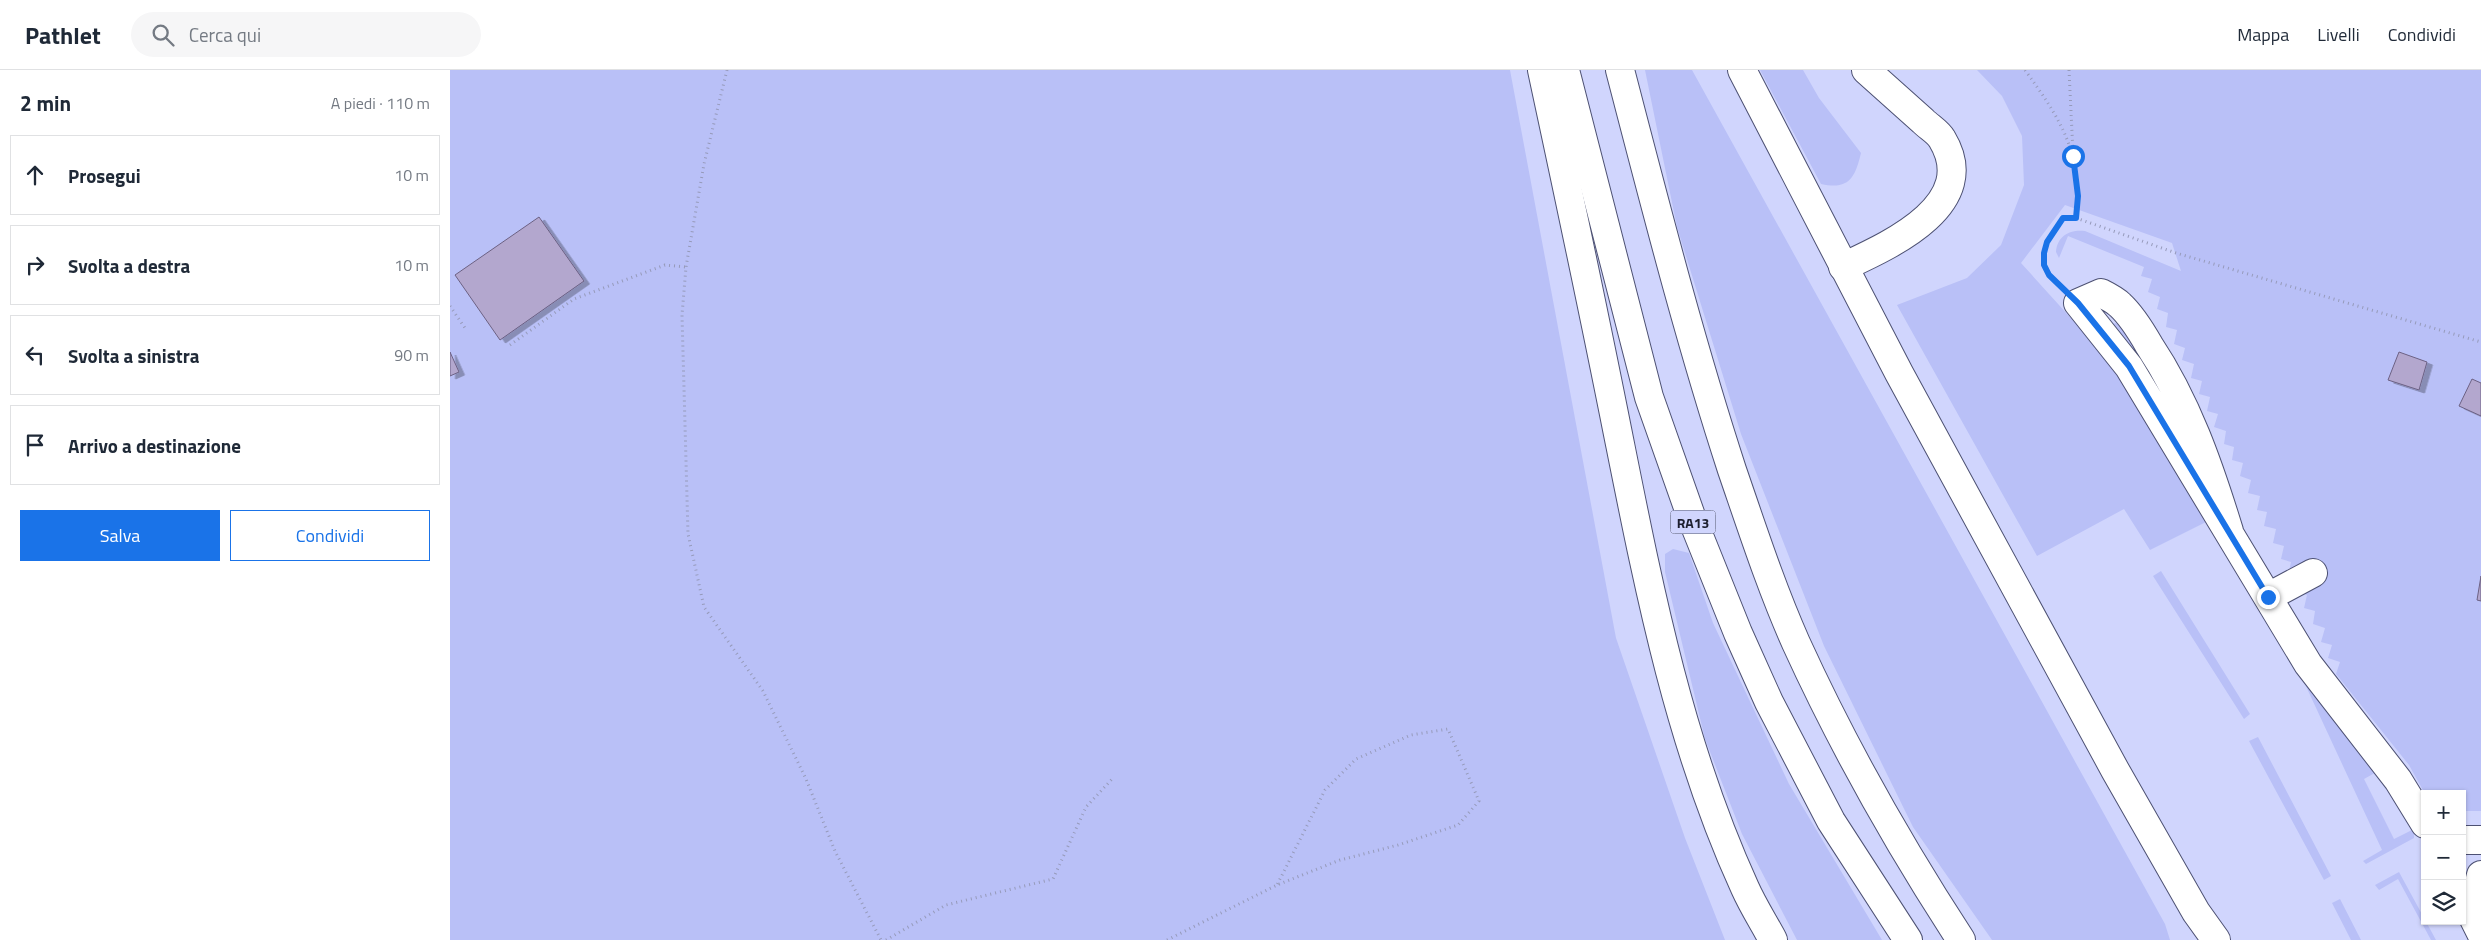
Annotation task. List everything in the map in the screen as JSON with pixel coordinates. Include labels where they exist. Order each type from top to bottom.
[{"type":"main road","points":[[1542,70],[1589,287],[1641,549],[1679,709],[1720,829],[1745,890],[1773,940]]},
{"type":"main road","name":"RA13","points":[[1565,70],[1649,397],[1691,516],[1738,633],[1769,702],[1831,821],[1908,940]]},
{"type":"main road","points":[[1620,70],[1697,360],[1754,535],[1785,615],[1857,769],[1961,940]]},
{"type":"main road","points":[[1742,70],[1843,267],[2106,752],[2196,912],[2216,940]]},
{"type":"main road","points":[[1843,267],[1894,244],[1924,223],[1946,193],[1951,175],[1950,158],[1941,138],[1866,70]]},
{"type":"main road","points":[[2078,303],[2129,366],[2308,664],[2398,780],[2421,817]]},
{"type":"main road","points":[[2268,597],[2313,573]]},
{"type":"main road","points":[[2466,840],[2481,840]]},
{"type":"main road","points":[[2471,914],[2481,875]]},
{"type":"main road","points":[[2196,912],[2202,940]]},
{"type":"path","points":[[727,70],[704,164],[686,267],[682,315],[688,534],[704,607],[764,691],[806,779],[835,851],[881,940]]},
{"type":"path","points":[[2025,70],[2056,113],[2073,156]]},
{"type":"path","points":[[2069,70],[2073,156],[2078,196],[2076,218]]},
{"type":"path","points":[[2078,303],[2049,275],[2044,265],[2044,253],[2047,242],[2063,218],[2076,218],[2176,254],[2481,342]]},
{"type":"path","points":[[510,345],[574,299],[665,265],[686,267]]},
{"type":"path","points":[[450,306],[465,328]]},
{"type":"path","points":[[1167,940],[1277,885],[1340,860],[1398,845],[1458,825],[1479,801],[1448,729],[1411,735],[1356,759],[1325,790],[1277,885]]},
{"type":"path","points":[[886,940],[946,905],[1053,879],[1086,807],[1114,778]]},
{"type":"shaded area","points":[[450,70],[1510,70],[1616,638],[1685,838],[1725,940],[450,940]]},
{"type":"shaded area","points":[[1645,70],[1692,70],[2165,924],[2170,940],[1992,940],[1913,827],[1824,646],[1741,434],[1677,227]]},
{"type":"shaded area","points":[[1760,70],[1803,70],[1819,98],[1861,153],[1856,169],[1849,180],[1838,185],[1821,184]]},
{"type":"shaded area","points":[[1977,70],[2481,70],[2481,811],[2466,811],[2466,790],[2423,790],[2409,765],[2336,674],[2340,662],[2328,658],[2332,645],[2321,642],[2325,628],[2313,624],[2315,611],[2304,608],[2307,595],[2296,591],[2288,576],[2291,562],[2281,559],[2284,546],[2273,543],[2276,529],[2264,526],[2267,512],[2257,510],[2260,496],[2248,493],[2251,480],[2240,476],[2243,463],[2232,460],[2234,447],[2224,444],[2226,431],[2214,427],[2218,414],[2207,411],[2210,397],[2199,394],[2202,381],[2191,378],[2194,364],[2182,360],[2185,348],[2174,344],[2177,330],[2166,327],[2168,313],[2157,309],[2160,297],[2148,292],[2152,279],[2141,276],[2144,267],[2068,236],[2059,258],[2056,252],[2059,242],[2065,235],[2074,231],[2085,231],[2181,271],[2172,243],[2065,205],[2021,263],[2117,369],[2382,769],[2364,779],[2394,839],[2414,829],[2414,838],[2366,864],[2363,861],[2382,850],[2304,682],[2207,523],[2208,521],[2150,550],[2124,509],[2037,556],[1897,305],[1967,278],[2001,245],[2024,185],[2022,136],[2002,96]]},
{"type":"shaded area","points":[[2116,323],[2133,338],[2168,404],[2111,328]]},
{"type":"shaded area","points":[[1673,549],[1689,553],[1713,623],[1789,784],[1882,940],[1797,940],[1742,834],[1705,739],[1665,572],[1665,554]]},
{"type":"shaded area","points":[[2161,571],[2250,714],[2244,719],[2153,576]]},
{"type":"shaded area","points":[[2258,737],[2331,876],[2324,880],[2249,741]]},
{"type":"shaded area","points":[[2399,872],[2421,912],[2421,922],[2398,879],[2379,890],[2375,885]]},
{"type":"shaded area","points":[[2340,899],[2361,940],[2351,940],[2332,903]]},
{"type":"shaded area","points":[[2423,925],[2428,925],[2436,940],[2431,940]]},
{"type":"building","points":[[539,217],[584,281],[500,340],[455,275]]},
{"type":"building","points":[[450,352],[459,372],[450,376]]},
{"type":"building","points":[[2399,352],[2427,362],[2419,390],[2388,380]]},
{"type":"building","points":[[2472,379],[2481,383],[2481,416],[2459,406]]},
{"type":"building","points":[[2481,576],[2481,601],[2477,600]]},
{"type":"route","points":[[2073,156],[2078,196],[2076,218],[2063,218],[2056,226],[2047,242],[2044,253],[2044,265],[2049,275],[2078,303],[2129,366],[2268,597]]}]
